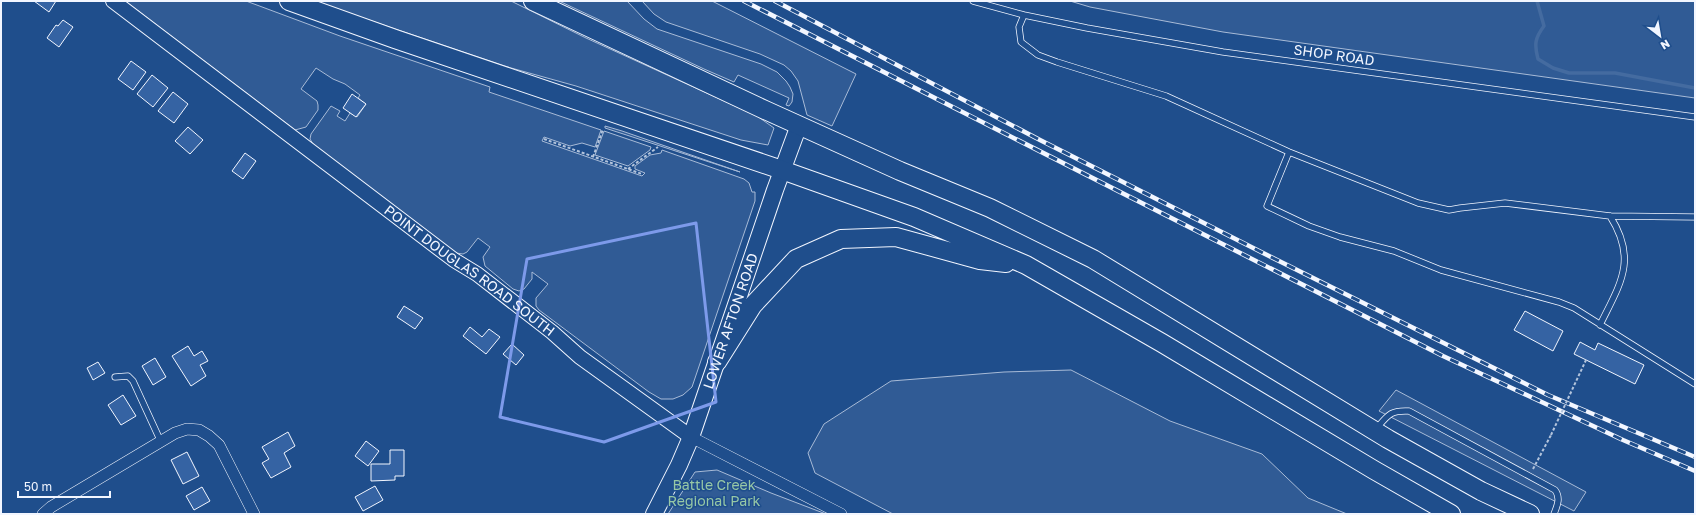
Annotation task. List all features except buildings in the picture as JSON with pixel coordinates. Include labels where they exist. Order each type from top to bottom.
[{"type":"highway","points":[[289,1],[394,39],[782,170],[914,217],[1026,265],[1162,343],[1374,470],[1451,514]]},
{"type":"highway","points":[[533,1],[900,171],[990,208],[1092,258],[1374,430],[1482,491],[1530,514]]},
{"type":"highway","points":[[717,362],[753,305],[796,259],[841,239],[896,237],[980,260],[1026,265]]},
{"type":"main road","name":"LOWER AFTON ROAD","points":[[654,514],[676,471],[691,437],[782,170],[799,125]]},
{"type":"street","name":"POINT DOUGLAS ROAD SOUTH","points":[[113,1],[454,260],[477,274],[552,332],[580,357],[691,437],[841,514]]},
{"type":"street","points":[[43,514],[51,507],[175,433],[187,429],[199,430],[219,445],[254,514]]},
{"type":"lane","name":"SHOP ROAD","points":[[973,1],[1024,15],[1223,52],[1695,117]]},
{"type":"lane","points":[[1024,15],[1019,27],[1021,42],[1038,55],[1166,96],[1289,152],[1418,203],[1449,210],[1505,203],[1610,216],[1695,218]]},
{"type":"lane","points":[[1289,152],[1267,206],[1309,226],[1340,237],[1394,251],[1441,270],[1559,302],[1574,308],[1695,384]]},
{"type":"lane","points":[[1600,325],[1623,274],[1626,261],[1624,242],[1610,216]]},
{"type":"lane","points":[[114,377],[128,376],[133,381],[161,442]]},
{"type":"lane","points":[[1374,430],[1388,415],[1396,410],[1409,411],[1555,490],[1558,495],[1558,502],[1554,514]]},
{"type":"path","points":[[593,156],[603,129]]},
{"type":"path","points":[[544,139],[642,174]]},
{"type":"path","points":[[628,169],[658,147]]},
{"type":"path","points":[[1537,461],[1551,435],[1586,360]]},
{"type":"highlighted area","points":[[696,223],[716,402],[604,442],[500,417],[527,259]]},
{"type":"shaded area","points":[[125,1],[246,1],[340,36],[490,87],[489,92],[601,130],[595,147],[582,143],[570,146],[544,137],[542,141],[642,176],[645,173],[635,169],[635,166],[650,155],[661,153],[662,150],[744,179],[749,183],[752,192],[755,192],[755,201],[692,387],[683,395],[673,399],[661,399],[649,392],[539,310],[536,306],[536,298],[548,284],[532,272],[532,279],[524,289],[519,291],[513,289],[485,266],[483,257],[490,247],[478,238],[467,252],[463,254],[456,253],[313,144],[310,139],[311,134],[331,106],[340,111],[337,116],[345,121],[350,113],[357,117],[366,104],[358,98],[360,95],[345,84],[333,79],[316,68],[301,89],[317,101],[318,110],[306,127],[295,130]]},
{"type":"shaded area","points":[[313,1],[511,1],[586,38],[757,116],[774,128],[768,145],[741,140],[576,86],[504,66]]},
{"type":"shaded area","points":[[559,1],[627,1],[644,19],[657,29],[761,64],[777,72],[790,87],[793,94],[792,102],[789,106],[786,105],[789,98],[738,75],[734,82]]},
{"type":"shaded area","points":[[642,1],[712,1],[856,74],[832,126],[807,115],[798,81],[791,71],[784,65],[760,54],[666,22],[654,14]]},
{"type":"shaded area","points":[[1070,1],[1695,1],[1695,98],[1223,32],[1090,7]]},
{"type":"shaded area","points":[[605,126],[622,131],[740,172],[605,128]]},
{"type":"shaded area","points":[[604,131],[651,147],[650,150],[628,166],[595,155]]},
{"type":"shaded area","points":[[1071,370],[1170,421],[1262,454],[1308,498],[1347,514],[893,514],[815,473],[808,453],[824,424],[891,381],[1004,372]]},
{"type":"shaded area","points":[[1396,390],[1586,492],[1574,511],[1379,411]]},
{"type":"shaded area","name":"Battle Creek Regional Park","points":[[717,470],[826,514],[668,514],[695,472]]},
{"type":"waterway","points":[[1537,1],[1544,26],[1536,41],[1538,59],[1553,68],[1569,73],[1615,73],[1695,88]]},
{"type":"railway","points":[[744,1],[1443,356],[1623,440],[1695,471]]},
{"type":"railway","points":[[775,1],[1040,140],[1548,395],[1695,457]]}]
